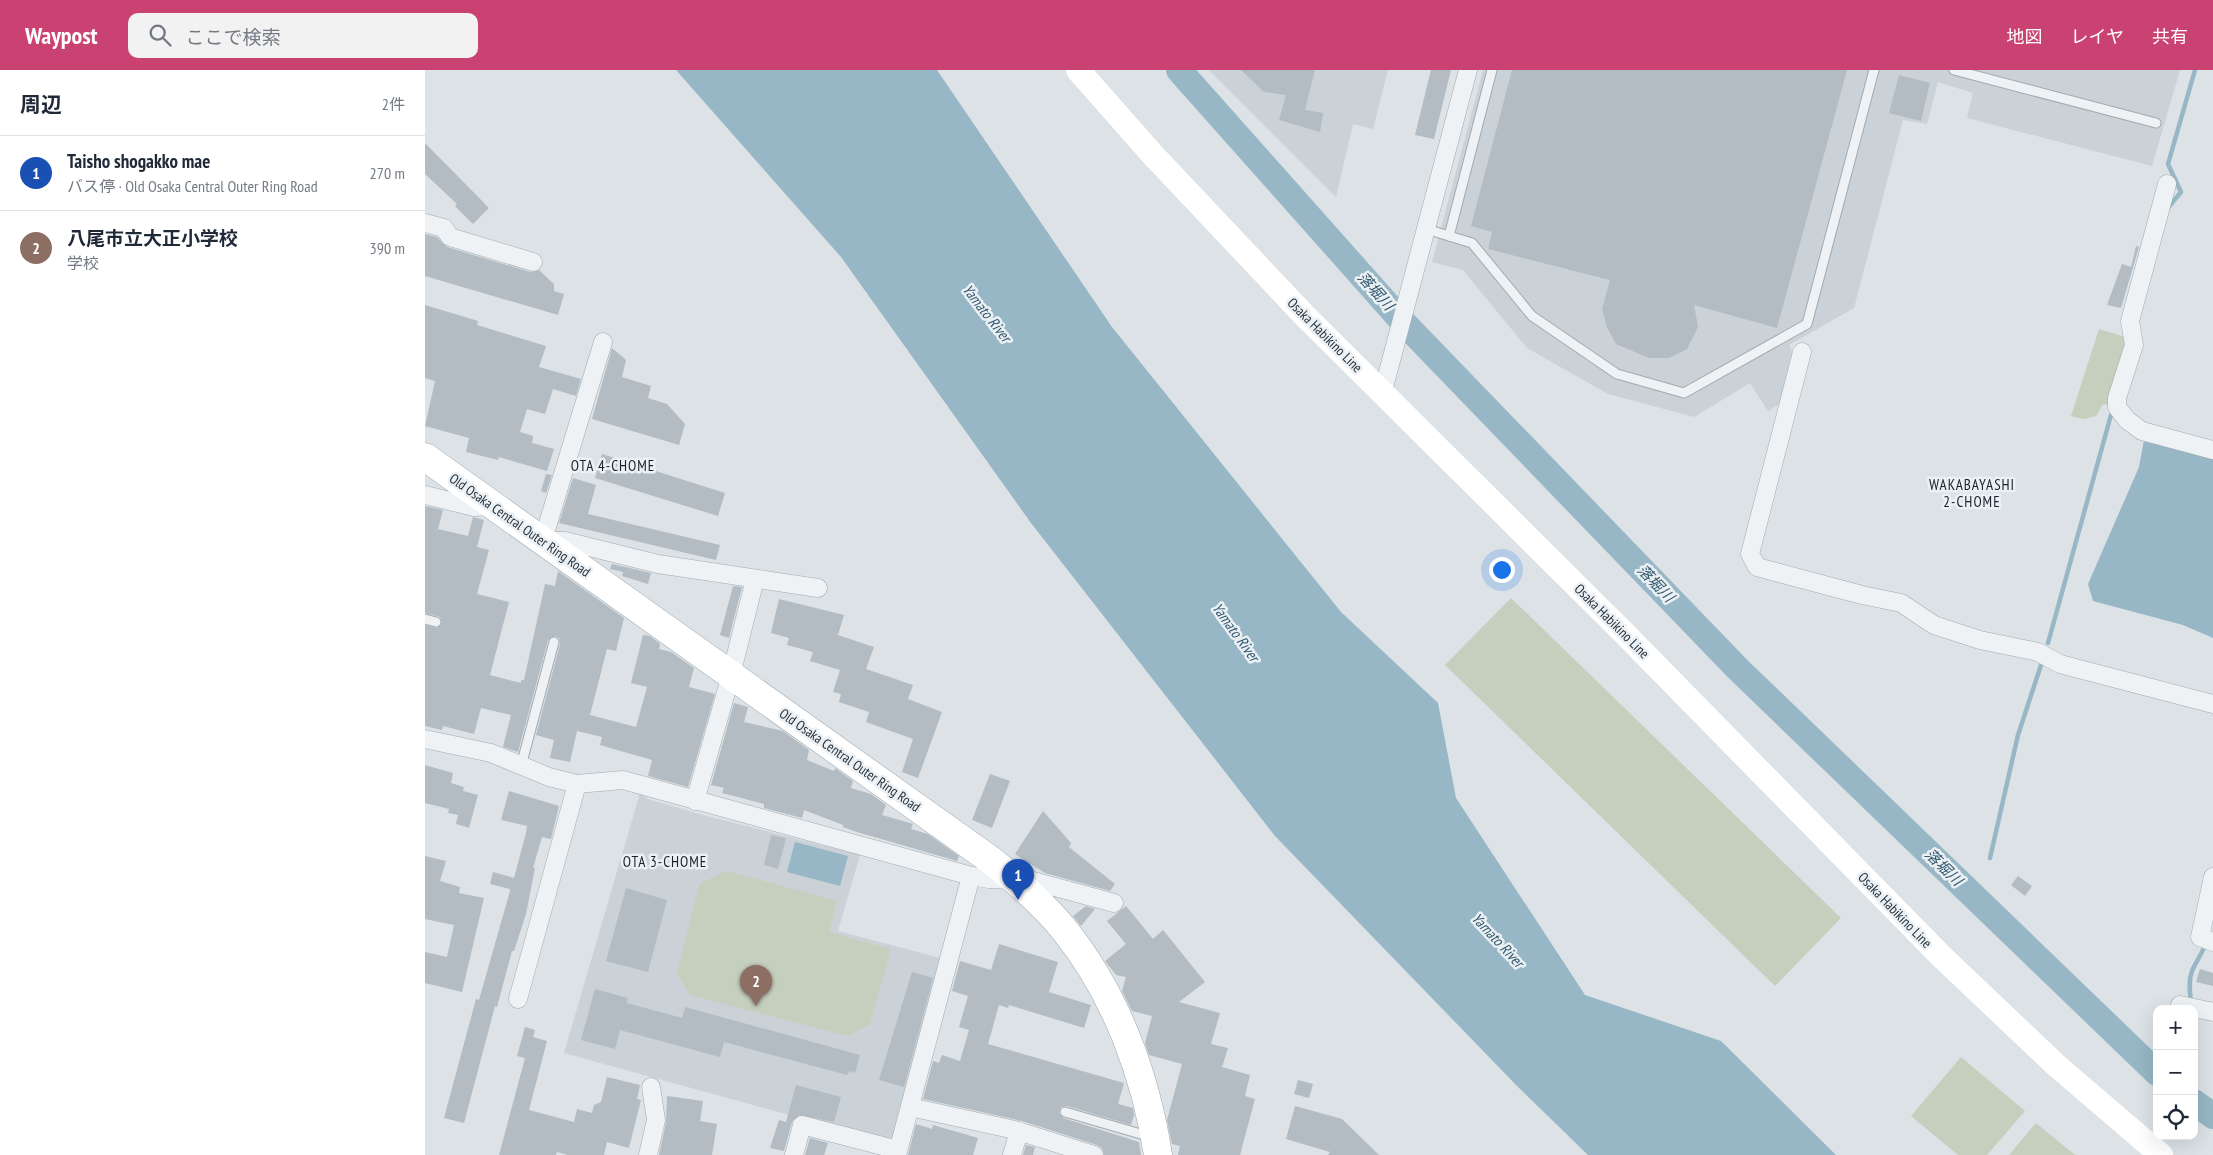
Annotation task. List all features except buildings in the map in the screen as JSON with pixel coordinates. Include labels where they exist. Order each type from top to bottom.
[{"type":"main road","name":"Osaka Habikino Line","points":[[1079,70],[1153,155],[1305,316],[1383,391],[1625,634],[1942,957],[2057,1066],[2161,1155]]},
{"type":"main road","name":"Old Osaka Central Outer Ring Road","points":[[425,457],[993,861],[1014,879],[1066,931],[1098,979],[1127,1038],[1145,1092],[1156,1147]]},
{"type":"street","points":[[1383,391],[1468,70]]},
{"type":"street","points":[[2167,184],[2130,321],[2134,345],[2117,398],[2117,407],[2127,420],[2142,432],[2213,450]]},
{"type":"street","points":[[425,223],[444,228],[450,237],[533,262]]},
{"type":"street","points":[[603,342],[543,540],[565,541],[658,564],[818,588]]},
{"type":"street","points":[[1802,352],[1750,554],[1757,567],[1901,603],[1934,625],[1980,640],[2038,652],[2060,664],[2213,704]]},
{"type":"street","points":[[425,495],[474,507],[492,506]]},
{"type":"street","points":[[695,801],[731,676],[755,579]]},
{"type":"street","points":[[425,739],[491,753],[549,777],[577,784],[623,780],[971,876],[989,879],[1033,881],[1114,903]]},
{"type":"street","points":[[519,998],[577,784]]},
{"type":"street","points":[[794,1155],[802,1126],[897,1153],[971,876]]},
{"type":"street","points":[[2206,939],[2213,877]]},
{"type":"street","points":[[648,1155],[656,1120],[651,1087]]},
{"type":"street","points":[[910,1107],[1019,1132],[1094,1155]]},
{"type":"street","points":[[1012,1155],[1019,1132]]},
{"type":"lane","points":[[1449,236],[1492,70]]},
{"type":"lane","points":[[1426,229],[1472,243],[1532,316],[1617,374],[1684,393],[1807,324],[1874,70]]},
{"type":"lane","points":[[1954,70],[1970,72],[2156,122]]},
{"type":"lane","points":[[425,619],[436,622]]},
{"type":"lane","points":[[521,766],[554,642]]},
{"type":"lane","points":[[1065,1112],[1156,1147]]},
{"type":"shaded area","points":[[1209,70],[1388,70],[1373,129],[1353,124],[1336,197]]},
{"type":"shaded area","points":[[1483,70],[2180,70],[2152,166],[1967,118],[1973,93],[1938,82],[1927,124],[1903,120],[1854,308],[1789,345],[1794,356],[1784,401],[1768,411],[1750,383],[1694,417],[1608,394],[1527,348],[1463,270],[1432,262]]},
{"type":"shaded area","points":[[640,793],[648,799],[699,814],[860,855],[838,931],[948,960],[895,1144],[564,1053]]},
{"type":"green space","points":[[2099,329],[2129,338],[2111,406],[2103,404],[2096,416],[2083,419],[2071,416]]},
{"type":"green space","points":[[1511,598],[1841,918],[1775,986],[1445,665]]},
{"type":"green space","points":[[727,871],[837,901],[829,932],[891,949],[870,1024],[848,1036],[690,995],[677,974],[699,884]]},
{"type":"green space","points":[[1961,1057],[2025,1111],[1987,1155],[1958,1155],[1911,1116]]},
{"type":"green space","points":[[2036,1123],[2075,1155],[2009,1155]]},
{"type":"water","name":"Yamato River","points":[[676,70],[937,70],[1112,327],[1341,612],[1438,703],[1456,798],[1585,995],[1721,1041],[1836,1155],[1588,1155],[1518,1087],[1275,836],[1031,523],[841,257]]},
{"type":"water","points":[[2144,440],[2213,458],[2213,638],[2183,625],[2093,601],[2088,584],[2139,467]]},
{"type":"water","points":[[795,842],[848,856],[840,886],[787,872]]},
{"type":"waterway","name":"落堀川","points":[[1179,70],[1403,322],[1738,669],[2153,1069]]},
{"type":"waterway","points":[[2167,209],[2181,192],[2168,164],[2195,70]]},
{"type":"waterway","points":[[2048,643],[2111,415]]},
{"type":"waterway","points":[[1990,858],[2018,735],[2042,662]]},
{"type":"waterway","points":[[2191,1003],[2190,979],[2206,942]]},
{"type":"waterway","name":"落堀川","points":[[2198,1105],[2213,1116]]},
{"type":"place","name":"Taisho shogakko mae","points":[[1018,900]]},
{"type":"place","name":"八尾市立大正小学校","points":[[756,1006]]},
{"type":"district","name":"OTA 4-CHOME","points":[[613,465]]},
{"type":"district","name":"WAKABAYASHI 2-CHOME","points":[[1972,492]]},
{"type":"district","name":"OTA 3-CHOME","points":[[665,861]]}]
